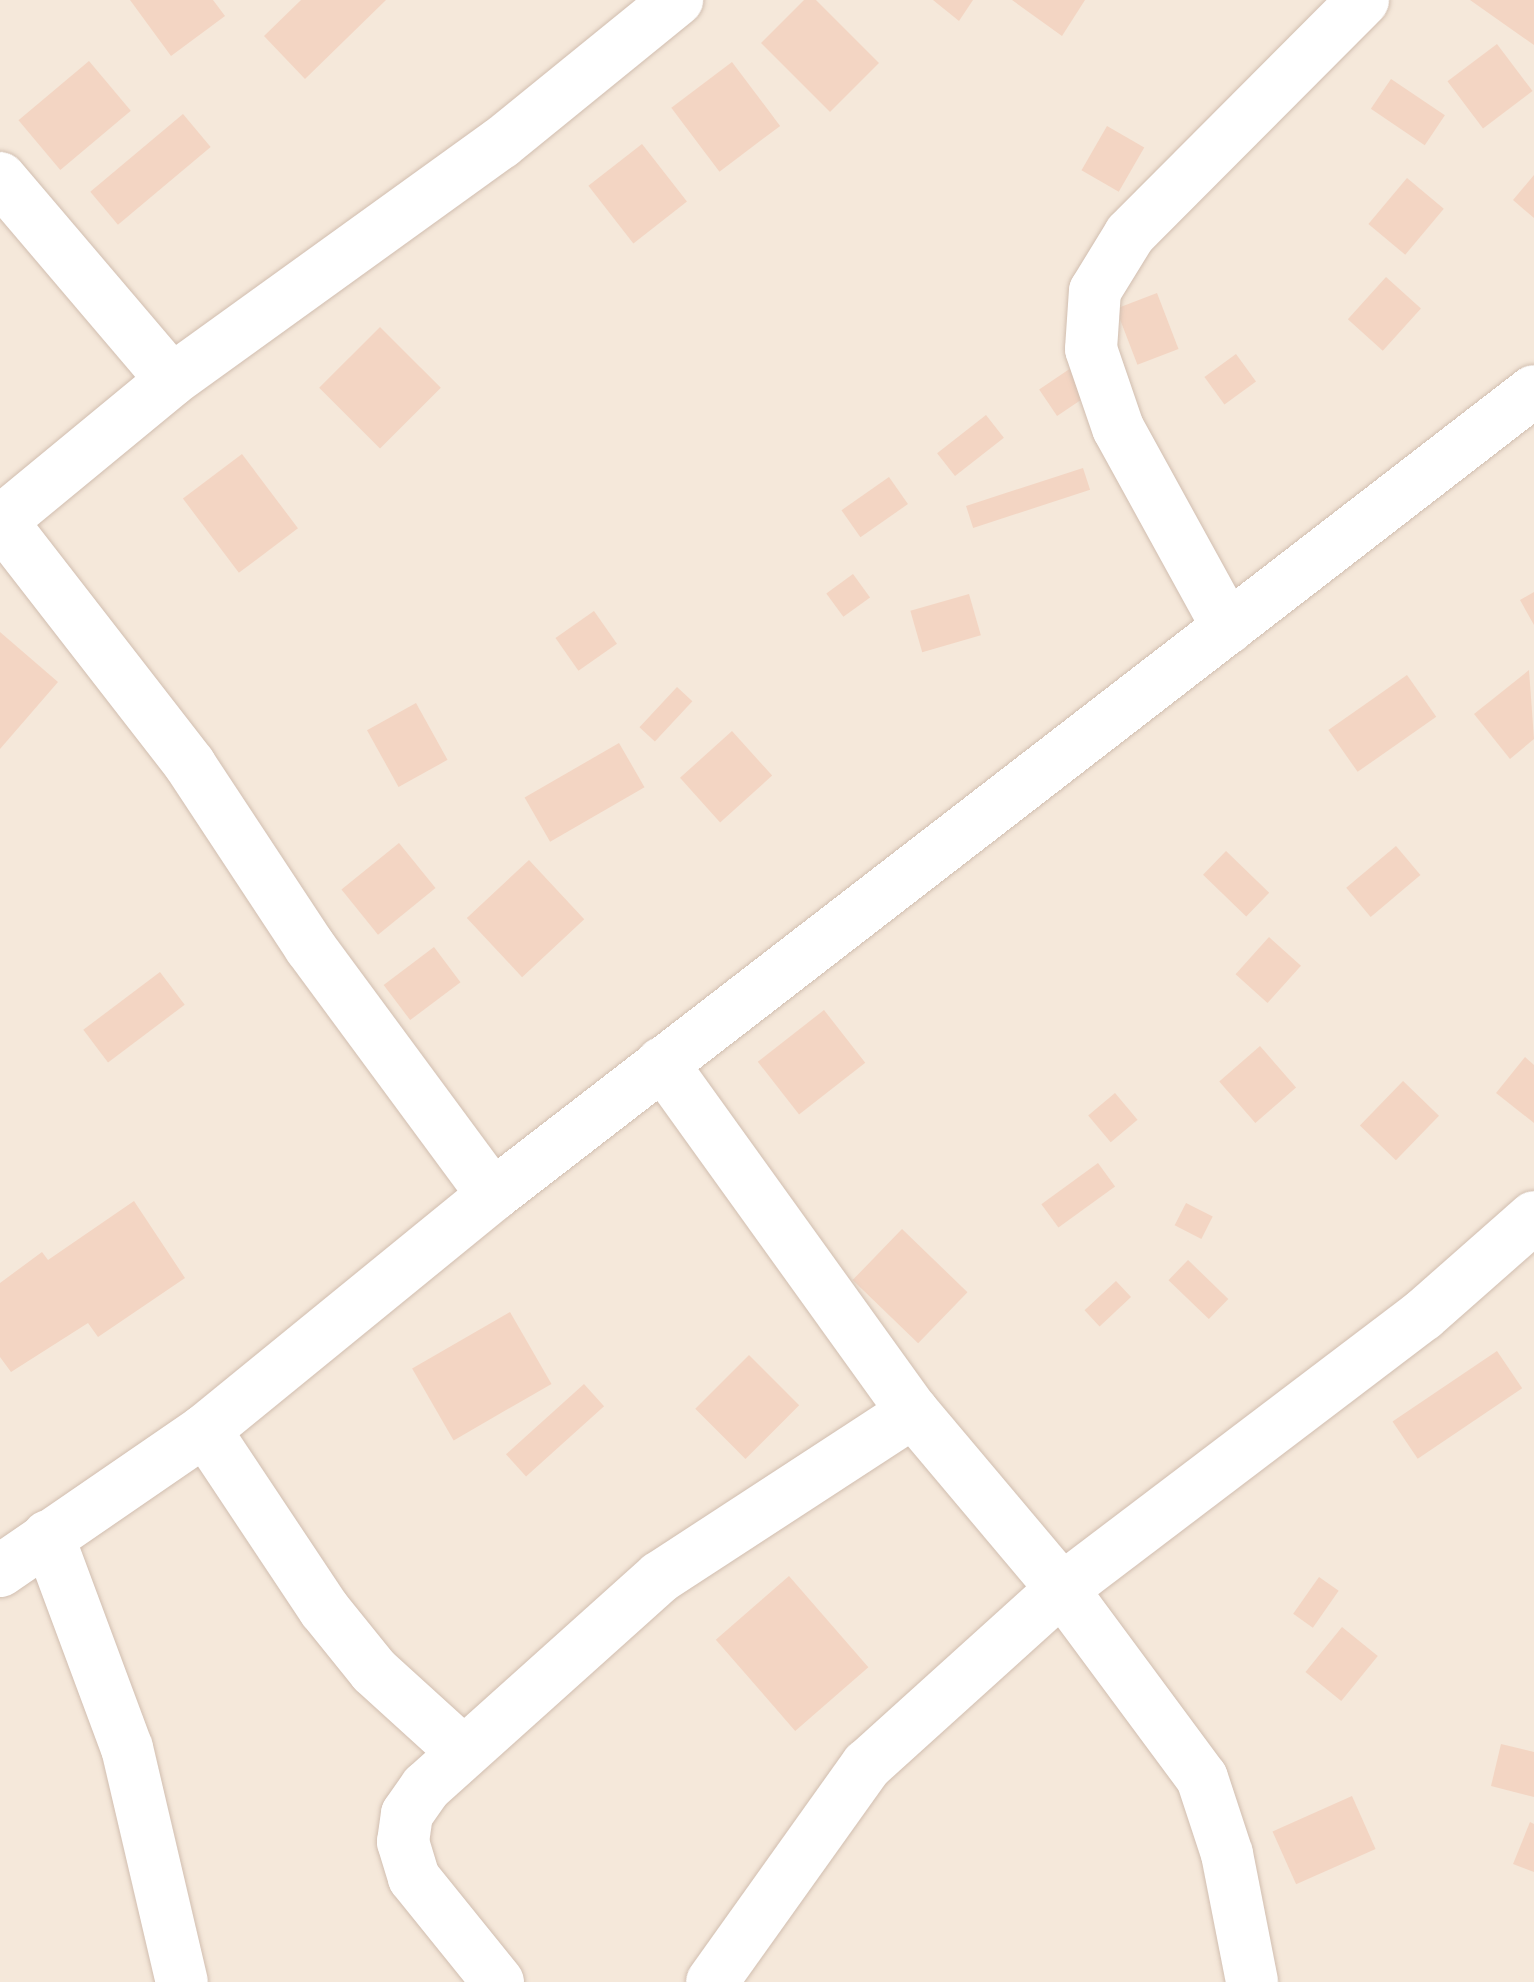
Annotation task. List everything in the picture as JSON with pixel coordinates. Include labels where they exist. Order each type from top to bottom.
[{"type":"street","points":[[494,1196],[322,963],[190,765],[1,522],[172,380],[502,142],[676,0]]},
{"type":"street","points":[[1228,628],[1118,428],[1091,350],[1095,291],[1130,234],[1362,0]]},
{"type":"street","points":[[0,178],[172,380]]},
{"type":"street","points":[[0,1570],[206,1430],[662,1063],[1534,391]]},
{"type":"street","points":[[662,1063],[913,1412],[1062,1589],[1202,1778],[1227,1854],[1252,1982]]},
{"type":"street","points":[[712,1982],[868,1766],[1062,1589],[1423,1315],[1534,1217]]},
{"type":"street","points":[[498,1982],[414,1878],[403,1842],[407,1814],[462,1751],[660,1577],[913,1412]]},
{"type":"street","points":[[206,1430],[324,1609],[374,1671],[462,1751]]},
{"type":"street","points":[[48,1536],[127,1748],[182,1982]]},
{"type":"shaded area","points":[[0,0],[1534,0],[1534,1982],[0,1982]]},
{"type":"building","points":[[130,0],[213,0],[225,16],[171,56]]},
{"type":"building","points":[[301,0],[386,0],[305,79],[264,36]]},
{"type":"building","points":[[804,0],[816,0],[879,63],[830,112],[761,43]]},
{"type":"building","points":[[933,0],[973,0],[959,21]]},
{"type":"building","points":[[1012,0],[1085,0],[1062,36]]},
{"type":"building","points":[[1470,0],[1534,0],[1534,45]]},
{"type":"building","points":[[1497,44],[1533,91],[1483,128],[1447,81]]},
{"type":"building","points":[[89,61],[131,111],[60,170],[19,120]]},
{"type":"building","points":[[732,62],[780,126],[719,172],[671,108]]},
{"type":"building","points":[[1391,79],[1445,115],[1425,145],[1371,109]]},
{"type":"building","points":[[183,114],[211,147],[118,225],[90,192]]},
{"type":"building","points":[[1107,126],[1144,148],[1119,192],[1082,170]]},
{"type":"building","points":[[642,144],[687,202],[633,243],[588,186]]},
{"type":"building","points":[[1534,175],[1534,218],[1513,200]]},
{"type":"building","points":[[1407,178],[1444,209],[1405,255],[1368,224]]},
{"type":"building","points":[[1386,277],[1421,308],[1383,351],[1348,319]]},
{"type":"building","points":[[1157,293],[1179,349],[1137,365],[1116,309]]},
{"type":"building","points":[[380,327],[441,388],[380,449],[319,388]]},
{"type":"building","points":[[1236,354],[1256,382],[1224,404],[1204,377]]},
{"type":"building","points":[[1074,366],[1092,393],[1057,416],[1039,389]]},
{"type":"building","points":[[986,415],[1004,438],[955,476],[937,453]]},
{"type":"building","points":[[242,454],[298,528],[239,573],[183,499]]},
{"type":"building","points":[[1083,468],[1090,490],[973,528],[966,506]]},
{"type":"building","points":[[889,477],[908,504],[860,537],[841,510]]},
{"type":"building","points":[[853,574],[870,597],[843,617],[826,593]]},
{"type":"building","points":[[1534,592],[1534,625],[1520,600]]},
{"type":"building","points":[[969,594],[981,635],[922,652],[910,611]]},
{"type":"building","points":[[594,611],[617,644],[578,671],[555,638]]},
{"type":"building","points":[[0,632],[58,682],[0,749]]},
{"type":"building","points":[[1529,670],[1534,739],[1510,759],[1474,714]]},
{"type":"building","points":[[1407,675],[1436,717],[1358,772],[1328,730]]},
{"type":"building","points":[[677,687],[692,701],[655,742],[639,727]]},
{"type":"building","points":[[416,703],[448,760],[399,787],[367,730]]},
{"type":"building","points":[[732,731],[772,776],[720,822],[680,778]]},
{"type":"building","points":[[619,743],[644,787],[550,842],[525,798]]},
{"type":"building","points":[[399,843],[436,888],[378,935],[341,890]]},
{"type":"building","points":[[1396,846],[1420,875],[1371,917],[1346,888]]},
{"type":"building","points":[[1226,851],[1269,893],[1246,916],[1203,875]]},
{"type":"building","points":[[529,860],[584,919],[522,977],[467,918]]},
{"type":"building","points":[[1269,937],[1301,966],[1267,1003],[1236,974]]},
{"type":"building","points":[[434,947],[460,982],[410,1020],[384,985]]},
{"type":"building","points":[[160,972],[185,1005],[108,1063],[83,1030]]},
{"type":"building","points":[[824,1010],[865,1063],[799,1115],[758,1062]]},
{"type":"building","points":[[1260,1046],[1296,1088],[1255,1123],[1219,1081]]},
{"type":"building","points":[[1525,1057],[1534,1065],[1534,1123],[1496,1093]]},
{"type":"building","points":[[1403,1081],[1439,1116],[1396,1160],[1360,1126]]},
{"type":"building","points":[[1115,1093],[1137,1120],[1111,1142],[1088,1115]]},
{"type":"building","points":[[1098,1163],[1115,1186],[1058,1228],[1041,1204]]},
{"type":"building","points":[[134,1201],[185,1278],[98,1337],[88,1323],[11,1372],[0,1357],[0,1283],[42,1252],[48,1260]]},
{"type":"building","points":[[1186,1203],[1213,1217],[1201,1239],[1175,1225]]},
{"type":"building","points":[[902,1229],[967,1292],[918,1343],[853,1280]]},
{"type":"building","points":[[1188,1260],[1228,1299],[1209,1319],[1169,1280]]},
{"type":"building","points":[[1116,1281],[1131,1297],[1100,1326],[1085,1310]]},
{"type":"building","points":[[510,1312],[552,1384],[454,1440],[412,1368]]},
{"type":"building","points":[[1497,1351],[1522,1388],[1418,1459],[1393,1421]]},
{"type":"building","points":[[749,1355],[799,1405],[745,1459],[695,1409]]},
{"type":"building","points":[[584,1384],[604,1406],[526,1477],[506,1454]]},
{"type":"building","points":[[789,1576],[868,1667],[795,1731],[716,1640]]},
{"type":"building","points":[[1319,1577],[1339,1591],[1313,1628],[1293,1614]]},
{"type":"building","points":[[1342,1627],[1378,1656],[1341,1701],[1305,1672]]},
{"type":"building","points":[[1501,1744],[1534,1752],[1534,1797],[1491,1786]]},
{"type":"building","points":[[1352,1796],[1376,1849],[1296,1884],[1273,1831]]},
{"type":"building","points":[[1530,1822],[1534,1824],[1534,1872],[1513,1864]]}]
